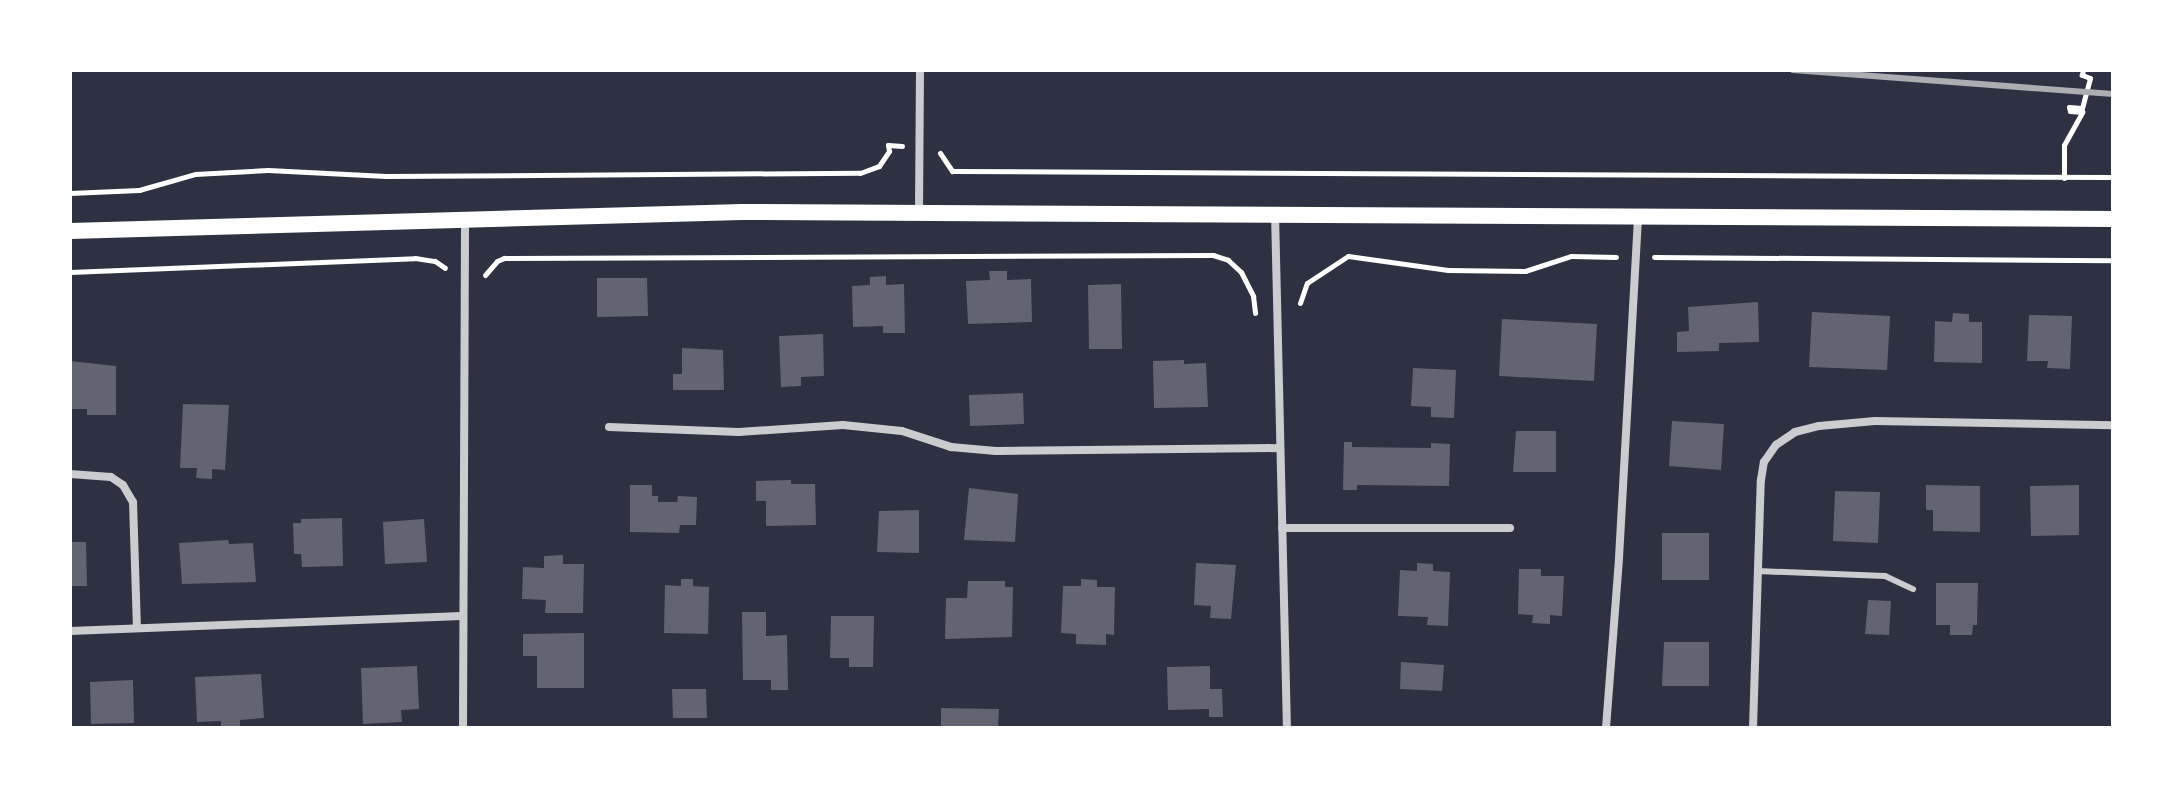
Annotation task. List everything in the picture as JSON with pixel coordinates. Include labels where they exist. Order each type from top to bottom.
[{"type":"main road","points":[[70,231],[742,212],[2113,219]]},
{"type":"street","points":[[919,213],[920,70]]},
{"type":"street","points":[[1275,213],[1287,728]]},
{"type":"street","points":[[1606,728],[1638,215]]},
{"type":"street","points":[[463,728],[465,219]]},
{"type":"street","points":[[1753,728],[1764,462],[1776,445],[1795,432],[1819,426],[1875,421],[2113,425]]},
{"type":"street","points":[[609,427],[739,432],[843,425],[902,431],[951,447],[996,451],[1280,448]]},
{"type":"street","points":[[70,474],[111,477],[123,485],[133,502],[137,627]]},
{"type":"street","points":[[1282,528],[1510,528]]},
{"type":"street","points":[[70,631],[462,616]]},
{"type":"lane","points":[[1758,571],[1885,576],[1913,589]]},
{"type":"path","points":[[2064,178],[2064,145],[2082,112],[2070,111],[2069,107],[2082,108],[2090,78],[2082,75],[2083,70]]},
{"type":"path","points":[[70,193],[139,190],[195,174],[268,170],[386,176],[860,173],[879,166],[889,151],[888,145]]},
{"type":"path","points":[[937,147],[952,171],[2113,177]]},
{"type":"path","points":[[482,280],[488,269],[504,258],[1213,255],[1228,260],[1241,272],[1253,296],[1255,314]]},
{"type":"path","points":[[1299,312],[1300,293],[1307,283],[1348,256],[1448,270],[1525,271],[1571,256],[2113,260]]},
{"type":"path","points":[[70,272],[415,258],[435,261],[448,273]]},
{"type":"building","points":[[989,271],[1007,271],[1007,280],[1031,279],[1032,322],[968,324],[966,281],[990,280]]},
{"type":"building","points":[[886,276],[886,285],[904,284],[905,333],[883,333],[883,326],[853,327],[852,286],[870,285],[870,277]]},
{"type":"building","points":[[597,278],[647,278],[648,316],[597,317]]},
{"type":"building","points":[[1121,284],[1122,349],[1089,349],[1088,285]]},
{"type":"building","points":[[1758,302],[1759,342],[1719,343],[1719,351],[1677,352],[1677,332],[1689,331],[1688,307]]},
{"type":"building","points":[[1812,312],[1890,316],[1887,370],[1809,367]]},
{"type":"building","points":[[1953,313],[1969,314],[1969,322],[1982,322],[1982,363],[1934,362],[1935,321],[1952,322]]},
{"type":"building","points":[[2029,315],[2072,316],[2070,369],[2047,368],[2048,361],[2027,361]]},
{"type":"building","points":[[1502,319],[1597,324],[1594,381],[1499,376]]},
{"type":"building","points":[[823,334],[824,376],[801,377],[801,386],[781,387],[779,336]]},
{"type":"building","points":[[682,348],[723,350],[724,390],[673,390],[673,374],[682,374]]},
{"type":"building","points":[[1184,360],[1184,364],[1206,363],[1208,407],[1154,408],[1153,361]]},
{"type":"building","points":[[70,361],[116,366],[116,415],[87,415],[87,409],[70,409]]},
{"type":"building","points":[[1413,368],[1456,370],[1454,418],[1431,417],[1431,407],[1411,406]]},
{"type":"building","points":[[1023,393],[1024,424],[970,426],[969,395]]},
{"type":"building","points":[[183,404],[229,405],[225,470],[212,469],[212,479],[196,478],[197,468],[180,468]]},
{"type":"building","points":[[1672,421],[1724,424],[1721,470],[1669,466]]},
{"type":"building","points":[[1516,431],[1556,431],[1556,472],[1513,472]]},
{"type":"building","points":[[1344,442],[1352,442],[1352,447],[1431,448],[1431,443],[1450,444],[1449,486],[1357,485],[1357,490],[1343,490]]},
{"type":"building","points":[[791,480],[791,484],[815,484],[816,525],[766,526],[766,501],[756,501],[756,481]]},
{"type":"building","points":[[630,485],[652,485],[652,496],[658,496],[658,502],[677,502],[678,496],[697,497],[696,525],[680,525],[679,533],[630,532]]},
{"type":"building","points":[[1926,485],[1980,486],[1980,532],[1933,531],[1933,510],[1926,510]]},
{"type":"building","points":[[2079,485],[2079,535],[2031,536],[2030,486]]},
{"type":"building","points":[[969,488],[1018,494],[1015,542],[964,540]]},
{"type":"building","points":[[1835,491],[1880,492],[1878,543],[1833,541]]},
{"type":"building","points":[[919,510],[919,553],[877,552],[879,511]]},
{"type":"building","points":[[342,518],[343,566],[302,567],[301,554],[294,554],[293,523],[301,523],[301,519]]},
{"type":"building","points":[[424,519],[427,562],[385,564],[383,522]]},
{"type":"building","points":[[1662,533],[1709,533],[1709,580],[1662,580]]},
{"type":"building","points":[[228,540],[229,544],[253,543],[256,582],[182,584],[179,543]]},
{"type":"building","points":[[70,542],[86,542],[87,586],[70,586]]},
{"type":"building","points":[[563,555],[563,564],[584,564],[583,613],[545,613],[546,600],[522,599],[523,567],[544,568],[544,556]]},
{"type":"building","points":[[1196,563],[1236,565],[1231,619],[1210,618],[1211,606],[1194,605]]},
{"type":"building","points":[[1417,563],[1433,564],[1433,571],[1450,572],[1448,626],[1427,625],[1428,617],[1398,616],[1400,570],[1417,571]]},
{"type":"building","points":[[1519,569],[1541,569],[1541,576],[1564,576],[1562,616],[1550,615],[1550,624],[1532,623],[1533,615],[1518,614]]},
{"type":"building","points":[[681,579],[693,579],[693,586],[709,587],[708,634],[664,633],[665,585],[681,586]]},
{"type":"building","points":[[1081,579],[1097,580],[1097,587],[1115,587],[1114,635],[1106,634],[1106,645],[1076,644],[1076,634],[1061,633],[1063,586],[1081,586]]},
{"type":"building","points":[[968,581],[1005,581],[1005,587],[1013,587],[1012,637],[945,639],[946,598],[967,598]]},
{"type":"building","points":[[1936,583],[1978,583],[1977,625],[1973,625],[1972,635],[1950,635],[1950,625],[1936,625]]},
{"type":"building","points":[[1868,600],[1891,601],[1889,635],[1865,634]]},
{"type":"building","points":[[742,612],[766,612],[766,636],[787,635],[788,690],[771,690],[771,680],[743,680]]},
{"type":"building","points":[[831,616],[874,616],[873,667],[849,667],[849,658],[830,658]]},
{"type":"building","points":[[584,633],[584,688],[537,688],[537,656],[523,656],[523,634]]},
{"type":"building","points":[[1664,642],[1709,642],[1709,686],[1662,686]]},
{"type":"building","points":[[1401,662],[1444,665],[1442,691],[1400,689]]},
{"type":"building","points":[[417,666],[419,709],[401,710],[402,722],[363,724],[361,668]]},
{"type":"building","points":[[1210,666],[1210,689],[1222,689],[1223,717],[1209,717],[1209,709],[1168,710],[1167,667]]},
{"type":"building","points":[[261,674],[264,718],[240,720],[240,728],[221,728],[221,721],[197,722],[195,677]]},
{"type":"building","points":[[133,680],[134,723],[91,724],[90,682]]},
{"type":"building","points":[[672,689],[706,689],[707,718],[673,718]]},
{"type":"building","points":[[941,708],[999,709],[998,728],[941,728]]},
{"type":"railway","points":[[1793,70],[2113,94]]}]
